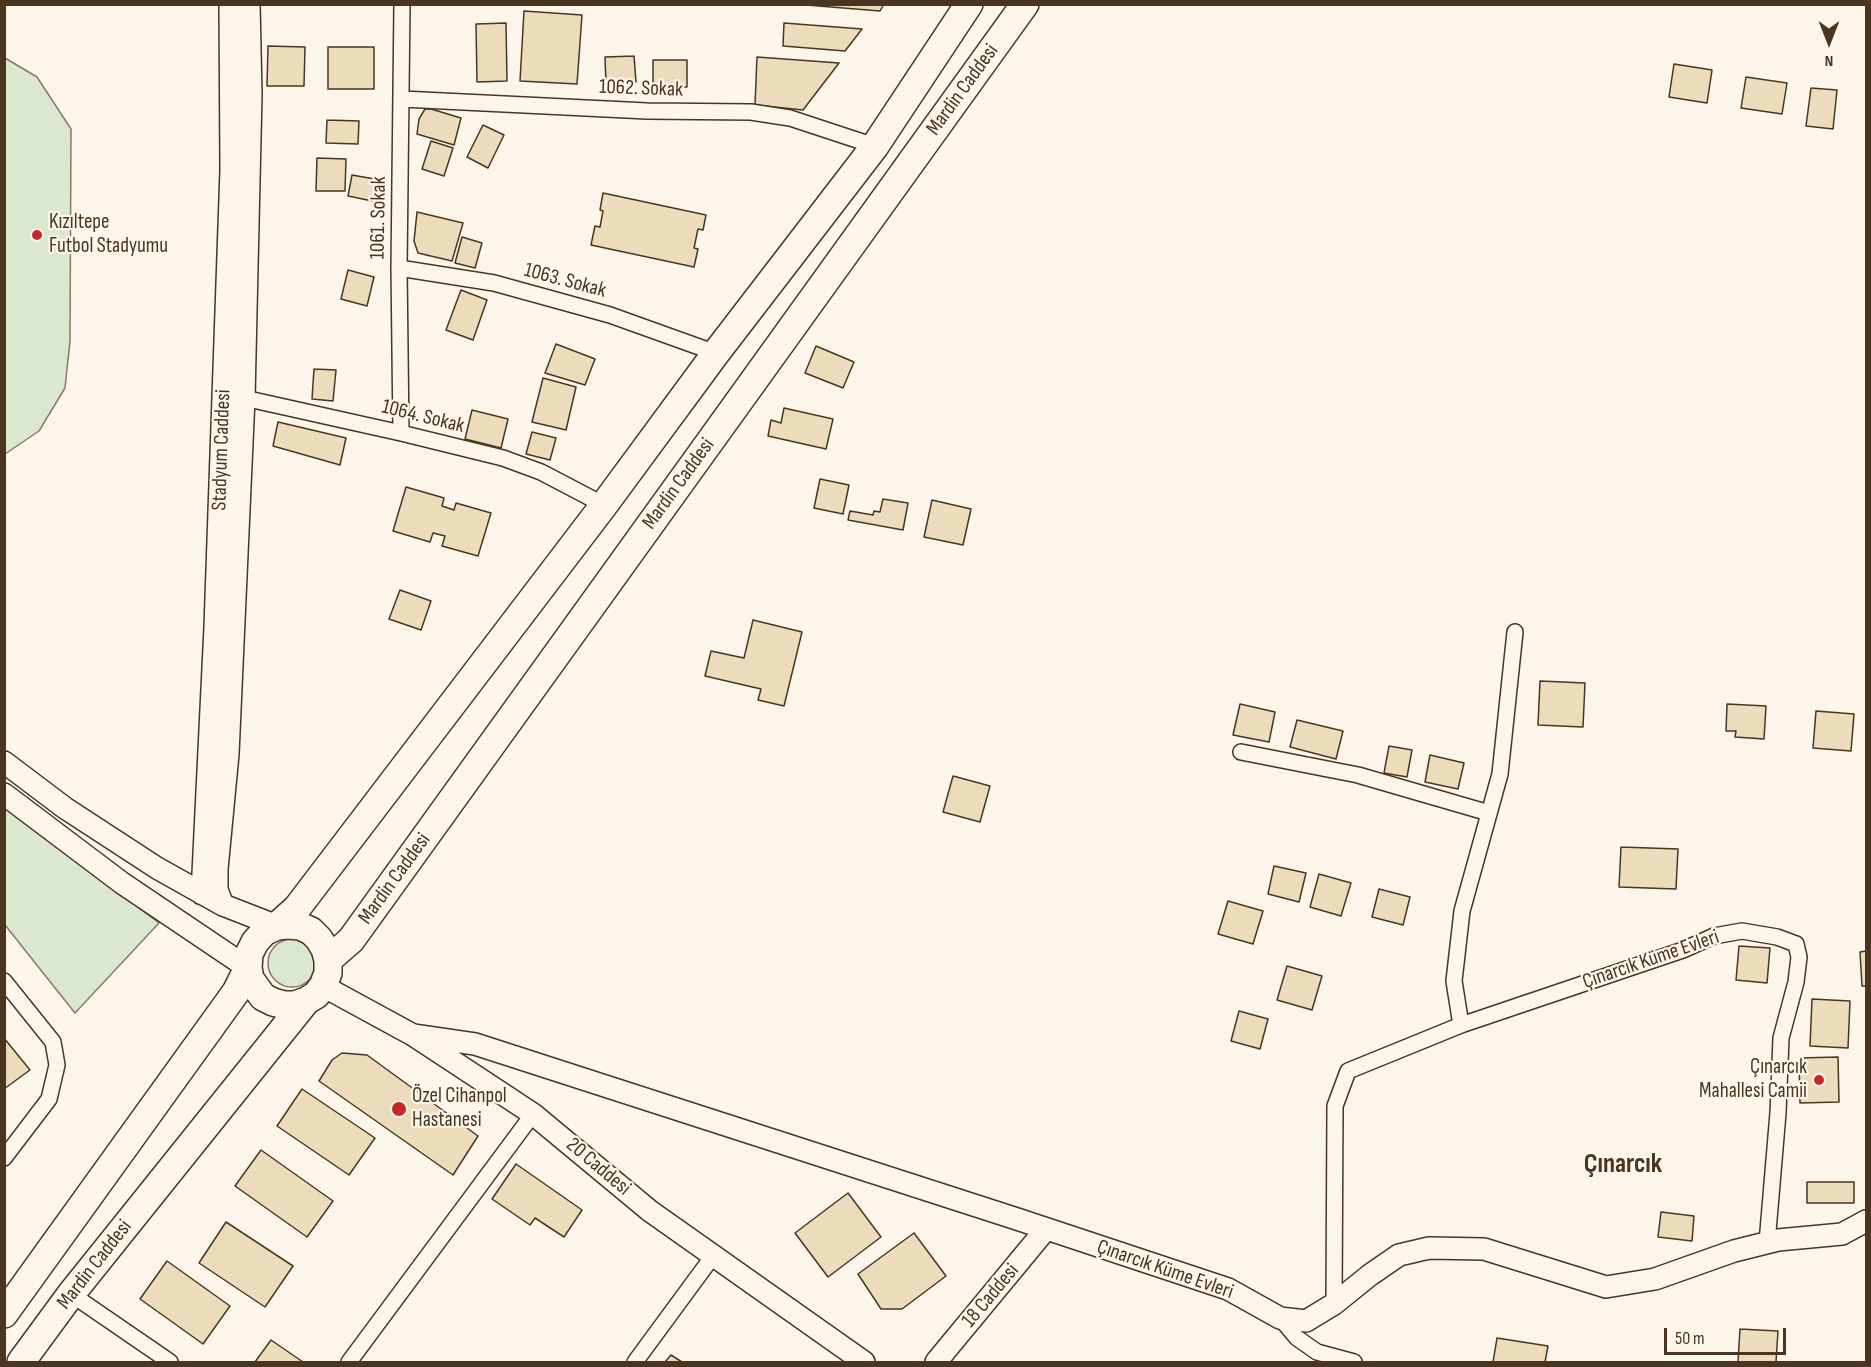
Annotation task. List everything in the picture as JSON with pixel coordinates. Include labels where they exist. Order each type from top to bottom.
[{"type":"highway","name":"Mardin Caddesi","points":[[4,1314],[236,992],[248,968],[249,954],[255,942],[264,932],[277,926],[297,908],[604,505],[716,352],[875,146],[969,4]]},
{"type":"highway","name":"Mardin Caddesi","points":[[21,1362],[71,1294],[351,940],[1025,4]]},
{"type":"highway","points":[[248,968],[250,979],[263,997],[284,1005],[319,982],[326,949],[319,939],[311,931],[300,926],[277,926]]},
{"type":"street","name":"Stadyum Caddesi","points":[[202,894],[216,627],[234,397],[230,4]]},
{"type":"street","points":[[223,905],[217,890],[217,869],[228,754],[234,397],[251,94],[249,4]]},
{"type":"street","name":"1061. Sokak","points":[[401,432],[399,268],[402,4]]},
{"type":"street","name":"1062. Sokak","points":[[402,99],[647,111],[751,112],[790,118],[875,146]]},
{"type":"street","name":"1063. Sokak","points":[[399,268],[494,283],[610,315],[716,352]]},
{"type":"street","name":"1064. Sokak","points":[[234,397],[401,432],[503,458],[541,472],[604,505]]},
{"type":"street","points":[[1461,1025],[1454,981],[1462,911],[1500,774],[1515,632]]},
{"type":"street","points":[[1241,752],[1358,775],[1489,813]]},
{"type":"street","points":[[4,762],[65,808],[202,894],[223,905],[277,926]]},
{"type":"street","points":[[4,794],[122,883],[248,968]]},
{"type":"street","name":"Çınarcık Küme Evleri","points":[[1334,1304],[1335,1106],[1348,1071],[1461,1025],[1683,950],[1714,936],[1742,930],[1777,937],[1796,944],[1799,957],[1796,982],[1781,1038],[1778,1113],[1767,1243]]},
{"type":"street","points":[[4,981],[53,1042],[57,1065],[49,1099],[4,1158]]},
{"type":"street","name":"20 Caddesi","points":[[319,982],[413,1035],[534,1114],[650,1211],[864,1362]]},
{"type":"street","name":"Çınarcık Küme Evleri","points":[[413,1035],[475,1044],[1046,1229],[1228,1289],[1281,1318],[1306,1321],[1334,1304],[1399,1255],[1429,1248],[1484,1250],[1606,1287],[1655,1279],[1734,1251],[1767,1243],[1842,1234],[1866,1221]]},
{"type":"street","points":[[349,1362],[534,1114]]},
{"type":"street","name":"18 Caddesi","points":[[936,1362],[1046,1229]]},
{"type":"street","points":[[635,1362],[713,1256]]},
{"type":"street","points":[[71,1294],[170,1362]]},
{"type":"street","name":"Çınarcık Küme Evleri","points":[[1281,1318],[1297,1338],[1317,1352],[1354,1362]]},
{"type":"green space","name":"Kızıltepe Futbol Stadyumu","points":[[5,58],[37,77],[71,129],[70,341],[65,388],[39,431],[5,454]]},
{"type":"green space","points":[[4,806],[159,923],[75,1013],[5,925]]},
{"type":"green space","points":[[287,939],[297,939],[309,946],[316,958],[316,968],[309,980],[297,987],[287,987],[272,976],[268,968],[268,958],[279,943]]},
{"type":"building","points":[[794,4],[884,4],[880,11]]},
{"type":"building","points":[[524,11],[582,15],[577,84],[520,81]]},
{"type":"building","points":[[506,23],[507,81],[477,82],[476,24]]},
{"type":"building","points":[[784,23],[862,29],[845,51],[783,46]]},
{"type":"building","points":[[268,46],[305,47],[304,86],[267,86]]},
{"type":"building","points":[[328,47],[374,47],[374,89],[328,89]]},
{"type":"building","points":[[634,56],[636,82],[606,84],[605,57]]},
{"type":"building","points":[[757,57],[839,63],[803,110],[755,105]]},
{"type":"building","points":[[653,60],[687,60],[687,87],[653,87]]},
{"type":"building","points":[[1674,64],[1712,70],[1707,103],[1669,97]]},
{"type":"building","points":[[1746,77],[1787,83],[1782,114],[1741,108]]},
{"type":"building","points":[[1811,88],[1837,90],[1833,129],[1806,126]]},
{"type":"building","points":[[425,109],[461,118],[454,145],[417,134],[419,119]]},
{"type":"building","points":[[327,120],[359,121],[358,144],[326,143]]},
{"type":"building","points":[[483,125],[504,135],[488,168],[467,157]]},
{"type":"building","points":[[431,141],[453,148],[444,176],[422,169]]},
{"type":"building","points":[[317,158],[346,159],[345,191],[316,191]]},
{"type":"building","points":[[352,175],[386,181],[382,203],[348,196]]},
{"type":"building","points":[[603,193],[706,215],[703,230],[698,229],[694,248],[698,249],[694,267],[591,245],[595,226],[600,227]]},
{"type":"building","points":[[417,212],[463,223],[452,261],[418,253],[414,241]]},
{"type":"building","points":[[462,237],[482,243],[475,268],[455,263]]},
{"type":"building","points":[[348,270],[374,277],[367,306],[341,299]]},
{"type":"building","points":[[461,290],[487,300],[473,340],[446,330]]},
{"type":"building","points":[[556,344],[595,359],[585,385],[545,373]]},
{"type":"building","points":[[816,346],[854,362],[843,388],[805,373]]},
{"type":"building","points":[[314,369],[336,370],[333,401],[312,399]]},
{"type":"building","points":[[543,378],[576,387],[566,430],[532,422]]},
{"type":"building","points":[[784,408],[833,419],[826,449],[768,436],[771,420],[781,423]]},
{"type":"building","points":[[472,410],[508,419],[501,448],[465,439]]},
{"type":"building","points":[[278,422],[346,438],[340,465],[273,446]]},
{"type":"building","points":[[532,432],[556,438],[550,460],[526,454]]},
{"type":"building","points":[[820,479],[849,485],[843,514],[814,508]]},
{"type":"building","points":[[406,487],[444,498],[442,506],[454,510],[456,503],[491,513],[478,556],[442,546],[445,536],[433,533],[430,542],[393,531]]},
{"type":"building","points":[[883,499],[908,503],[903,530],[848,520],[850,511],[873,515],[874,511],[880,512]]},
{"type":"building","points":[[932,500],[971,509],[963,545],[924,537]]},
{"type":"building","points":[[400,590],[431,601],[421,630],[389,619]]},
{"type":"building","points":[[753,620],[802,632],[784,706],[758,700],[761,689],[705,676],[711,651],[744,658]]},
{"type":"building","points":[[1540,681],[1585,683],[1583,727],[1538,725]]},
{"type":"building","points":[[1240,704],[1275,712],[1269,742],[1233,735]]},
{"type":"building","points":[[1727,704],[1766,706],[1764,739],[1735,737],[1736,731],[1726,731]]},
{"type":"building","points":[[1816,711],[1854,714],[1851,751],[1813,748]]},
{"type":"building","points":[[1297,720],[1343,731],[1336,759],[1290,747]]},
{"type":"building","points":[[1389,746],[1412,750],[1407,777],[1384,773]]},
{"type":"building","points":[[1430,755],[1464,763],[1458,789],[1425,782]]},
{"type":"building","points":[[953,776],[990,786],[980,822],[943,812]]},
{"type":"building","points":[[1621,847],[1678,849],[1676,889],[1619,887]]},
{"type":"building","points":[[1274,866],[1306,873],[1299,902],[1268,894]]},
{"type":"building","points":[[1319,874],[1351,883],[1341,916],[1310,907]]},
{"type":"building","points":[[1379,889],[1410,897],[1403,925],[1372,917]]},
{"type":"building","points":[[1228,901],[1263,911],[1253,944],[1218,934]]},
{"type":"building","points":[[1739,946],[1770,948],[1767,983],[1736,980]]},
{"type":"building","points":[[1866,951],[1866,986],[1862,986],[1860,952]]},
{"type":"building","points":[[1287,966],[1322,976],[1312,1010],[1277,1000]]},
{"type":"building","points":[[1812,999],[1850,1001],[1848,1048],[1810,1046]]},
{"type":"building","points":[[1239,1011],[1268,1019],[1260,1049],[1231,1041]]},
{"type":"building","points":[[4,1038],[30,1070],[4,1089]]},
{"type":"building","name":"Özel Cihanpol Hastanesi","points":[[342,1053],[367,1055],[478,1136],[453,1175],[319,1081],[332,1060]]},
{"type":"building","name":"Çınarcık Mahallesi Camii","points":[[1838,1057],[1839,1102],[1800,1103],[1799,1058]]},
{"type":"building","points":[[302,1089],[375,1138],[349,1175],[277,1126]]},
{"type":"building","points":[[261,1150],[333,1201],[307,1237],[235,1186]]},
{"type":"building","points":[[516,1164],[582,1210],[564,1237],[535,1218],[530,1225],[492,1199]]},
{"type":"building","points":[[1807,1182],[1854,1182],[1854,1203],[1807,1203]]},
{"type":"building","points":[[848,1193],[881,1237],[828,1277],[795,1233]]},
{"type":"building","points":[[1661,1212],[1694,1216],[1692,1241],[1658,1237]]},
{"type":"building","points":[[226,1222],[293,1266],[265,1307],[199,1263]]},
{"type":"building","points":[[914,1233],[946,1276],[902,1309],[881,1309],[858,1274]]},
{"type":"building","points":[[167,1261],[230,1306],[203,1344],[140,1299]]},
{"type":"building","points":[[1740,1329],[1778,1331],[1776,1362],[1738,1362]]},
{"type":"building","points":[[1497,1338],[1548,1346],[1545,1362],[1493,1362]]},
{"type":"building","points":[[271,1340],[303,1362],[255,1362]]},
{"type":"building","points":[[671,1355],[682,1362],[665,1362]]},
{"type":"place","name":"Kızıltepe Futbol Stadyumu","points":[[37,235]]},
{"type":"place","name":"Çınarcık Mahallesi Camii","points":[[1819,1080]]},
{"type":"place","name":"Özel Cihanpol Hastanesi","points":[[399,1109]]},
{"type":"district","name":"Çınarcık","points":[[1623,1165]]}]
